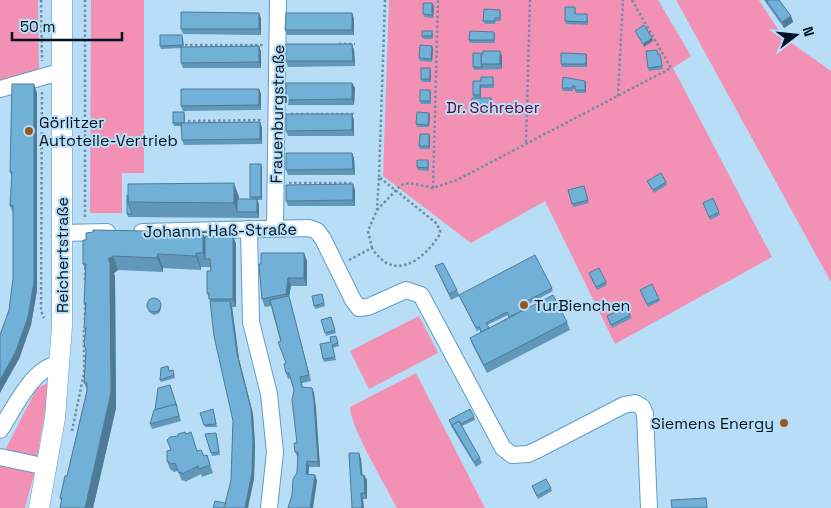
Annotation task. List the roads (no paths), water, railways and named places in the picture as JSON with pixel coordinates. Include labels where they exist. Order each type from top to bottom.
[{"type":"main road","name":"Reichertstraße","points":[[39,508],[55,418],[62,326],[62,0]]},
{"type":"street","name":"Frauenburgstraße","points":[[276,228],[278,0]]},
{"type":"street","points":[[0,89],[63,70]]},
{"type":"street","name":"Johann-Haß-Straße","points":[[62,233],[276,228],[309,228],[317,231],[323,239],[353,300],[360,308],[368,307],[406,290],[421,295],[506,453],[518,456],[537,450],[624,405],[635,402],[642,407],[645,414],[650,508]]},
{"type":"street","points":[[249,229],[251,322],[269,394],[275,452],[269,508]]},
{"type":"street","points":[[0,430],[37,373],[50,366],[59,365]]},
{"type":"street","points":[[0,457],[47,467]]},
{"type":"place","name":"Görlitzer Autoteile-Vertrieb","points":[[29,131]]},
{"type":"place","name":"TurBienchen","points":[[524,305]]},
{"type":"place","name":"Siemens Energy","points":[[784,423]]},
{"type":"park label","name":"Dr. Schreber","points":[[493,107]]}]
